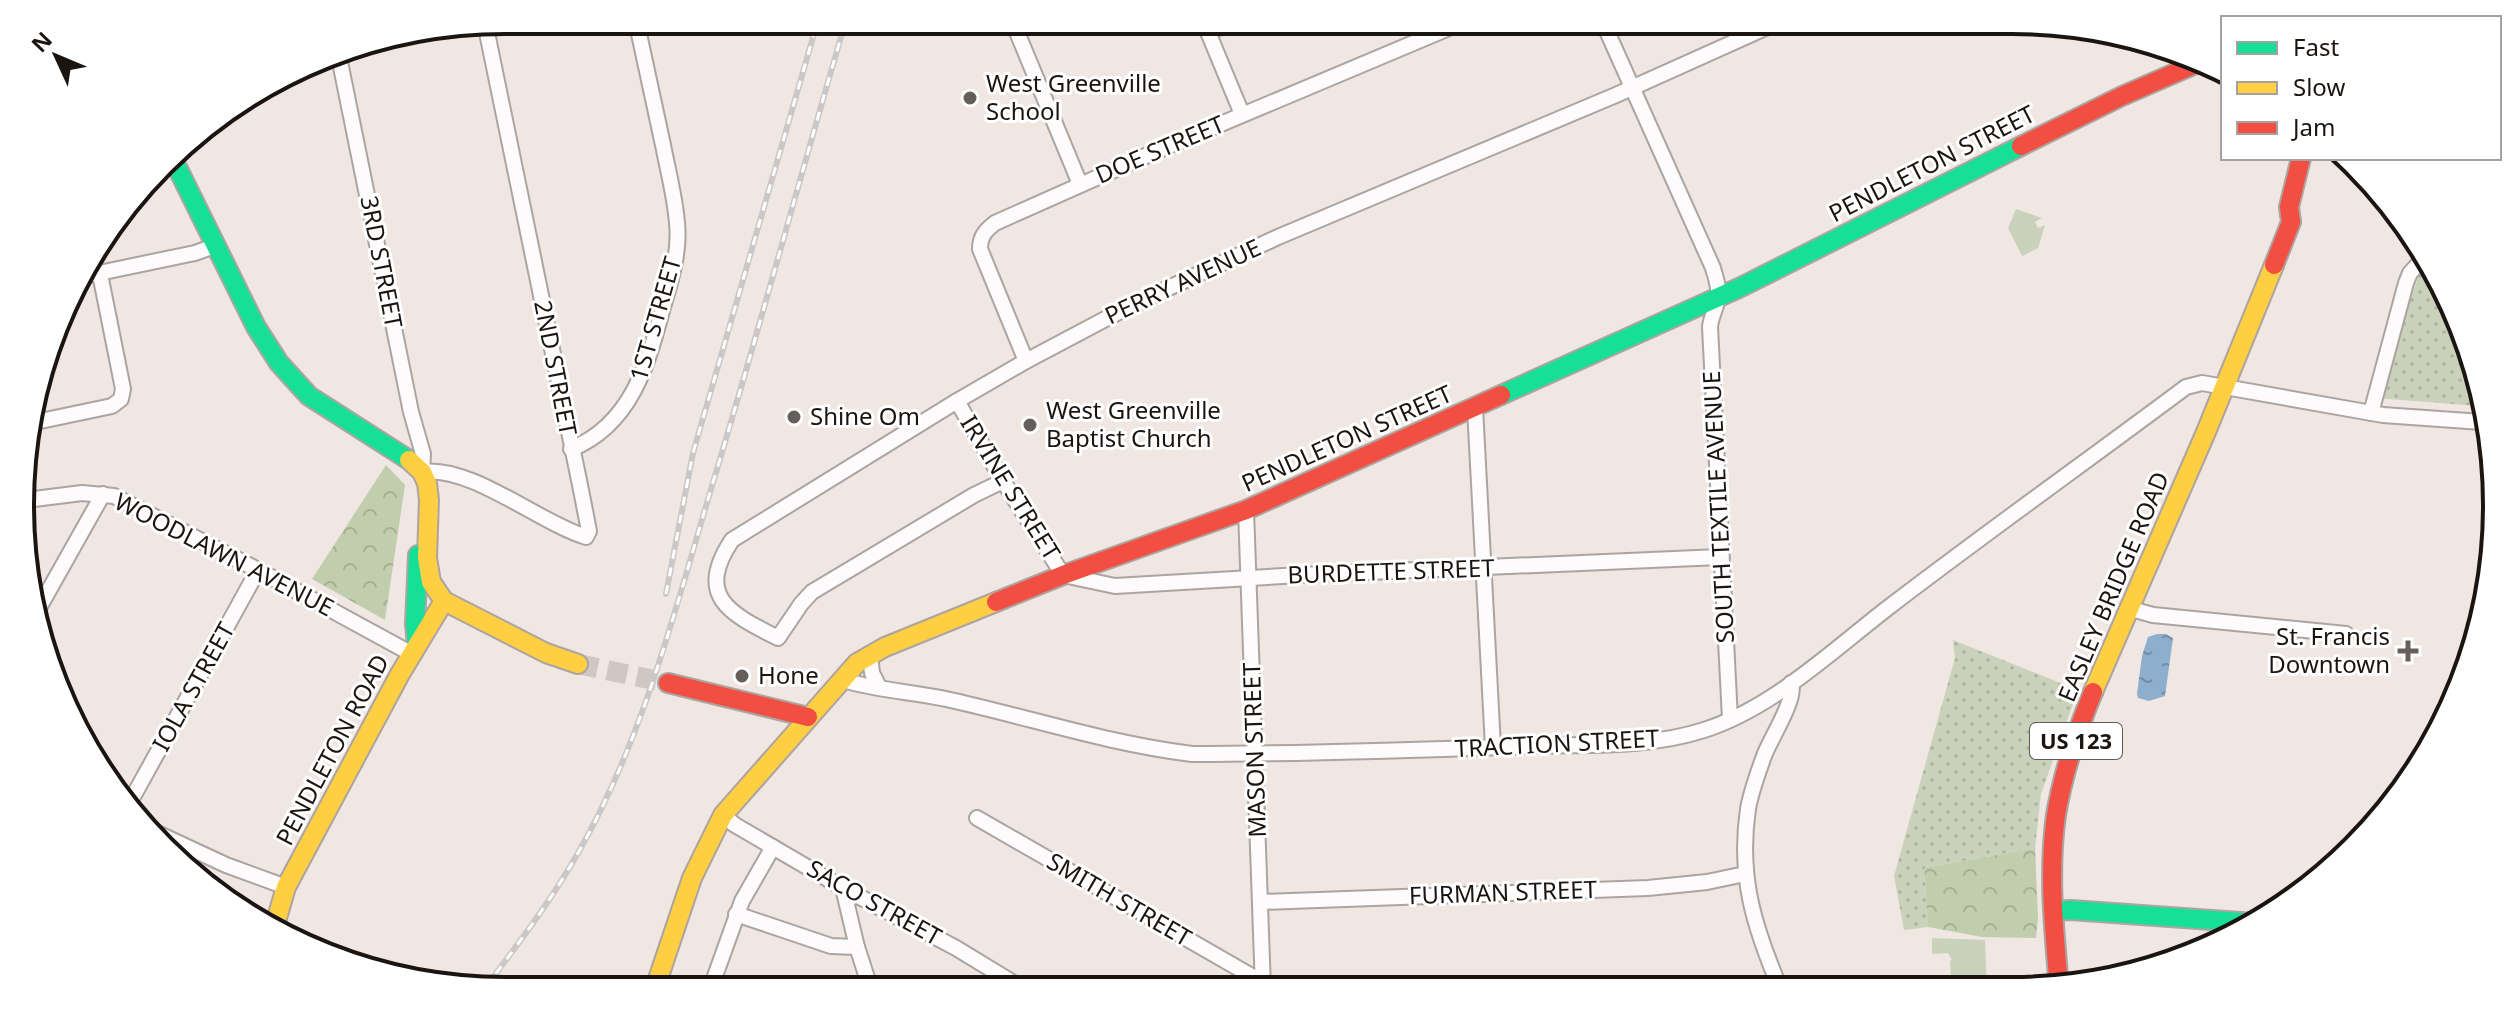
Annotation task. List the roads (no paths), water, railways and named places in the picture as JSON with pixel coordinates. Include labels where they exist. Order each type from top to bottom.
[{"type":"main road","name":"PENDLETON STREET","points":[[659,977],[692,878],[723,815],[857,663],[870,655],[1063,575],[1246,510],[1475,408],[1718,297],[2122,96],[2187,68]]},
{"type":"main road","name":"EASLEY BRIDGE ROAD","points":[[2058,974],[2054,911],[2055,843],[2059,796],[2070,757],[2128,608],[2225,388],[2291,222],[2289,207],[2301,160]]},
{"type":"main road","name":"EASLEY BRIDGE ROAD","points":[[2291,222],[2305,211],[2317,160]]},
{"type":"main road","points":[[177,167],[256,327],[295,383],[323,407],[405,456],[422,472],[429,500],[427,558],[431,582],[444,601],[546,653],[578,664]]},
{"type":"main road","points":[[415,649],[418,538],[429,500]]},
{"type":"main road","name":"PENDLETON ROAD","points":[[277,918],[286,887],[444,601]]},
{"type":"main road","points":[[668,683],[808,717]]},
{"type":"main road","points":[[2054,911],[2233,921]]},
{"type":"street","name":"1ST STREET","points":[[571,449],[588,442],[606,427],[635,391],[647,364],[675,265],[678,224],[639,34]]},
{"type":"street","points":[[1018,34],[1080,184]]},
{"type":"street","points":[[1209,34],[1242,114]]},
{"type":"street","name":"DOE STREET","points":[[1026,361],[985,263],[980,241],[985,231],[995,223],[1080,184],[1434,34]]},
{"type":"street","points":[[1608,34],[1713,268],[1718,297]]},
{"type":"street","name":"PERRY AVENUE","points":[[1003,481],[974,495],[806,596],[778,638],[745,621],[726,607],[718,594],[718,567],[732,540],[1026,361],[1130,306],[1278,237],[1632,88],[1752,34]]},
{"type":"street","name":"2ND STREET","points":[[422,472],[435,470],[465,478],[567,530],[586,537],[589,531],[487,35]]},
{"type":"street","name":"3RD STREET","points":[[340,64],[411,412],[423,454],[422,472]]},
{"type":"street","points":[[94,275],[195,253],[217,245]]},
{"type":"street","points":[[2371,413],[2406,283],[2417,265]]},
{"type":"street","points":[[42,421],[112,406],[123,394],[100,274]]},
{"type":"street","name":"SOUTH TEXTILE AVENUE","points":[[1718,297],[1710,327],[1730,719]]},
{"type":"street","name":"TRACTION STREET","points":[[843,680],[946,699],[1156,750],[1192,754],[1647,742],[1678,738],[1707,730],[1730,719],[1791,683],[2186,387],[2202,383],[2371,413],[2475,421]]},
{"type":"street","name":"IRVINE STREET","points":[[957,401],[1063,575]]},
{"type":"street","points":[[1475,408],[1493,747]]},
{"type":"street","name":"WOODLAWN AVENUE","points":[[34,499],[82,493],[114,496],[415,649]]},
{"type":"street","points":[[44,600],[103,494]]},
{"type":"street","name":"MASON STREET","points":[[1246,510],[1262,977]]},
{"type":"street","name":"BURDETTE STREET","points":[[1063,575],[1115,586],[1720,557]]},
{"type":"street","name":"IOLA STREET","points":[[133,796],[258,570]]},
{"type":"street","points":[[2128,608],[2153,615],[2346,634]]},
{"type":"street","points":[[870,655],[872,673],[879,687]]},
{"type":"street","points":[[1776,977],[1755,924],[1745,874],[1747,823],[1753,789],[1765,753],[1790,702],[1794,689],[1791,683]]},
{"type":"street","name":"SACO STREET","points":[[723,815],[843,888],[1004,977]]},
{"type":"street","name":"SMITH STREET","points":[[977,818],[1248,977]]},
{"type":"street","points":[[174,841],[226,865],[286,887]]},
{"type":"street","points":[[714,977],[736,914],[773,847]]},
{"type":"street","name":"FURMAN STREET","points":[[1260,902],[1648,888],[1707,882],[1745,874]]},
{"type":"street","points":[[843,888],[867,977]]},
{"type":"street","points":[[736,914],[831,946],[857,947]]},
{"type":"water","points":[[2157,634],[2173,638],[2165,696],[2149,701],[2138,698],[2137,694],[2148,637]]},
{"type":"tunnel","points":[[578,664],[668,683]]},
{"type":"railway","points":[[666,594],[693,453],[814,34]]},
{"type":"railway","points":[[494,977],[578,853],[622,764],[640,718],[686,575],[842,34]]},
{"type":"place","name":"West Greenville School","points":[[970,98]]},
{"type":"place","name":"Shine Om","points":[[794,417]]},
{"type":"place","name":"West Greenville Baptist Church","points":[[1030,425]]},
{"type":"place","name":"St. Francis Downtown","points":[[2408,651]]},
{"type":"place","name":"Hone","points":[[742,676]]}]
